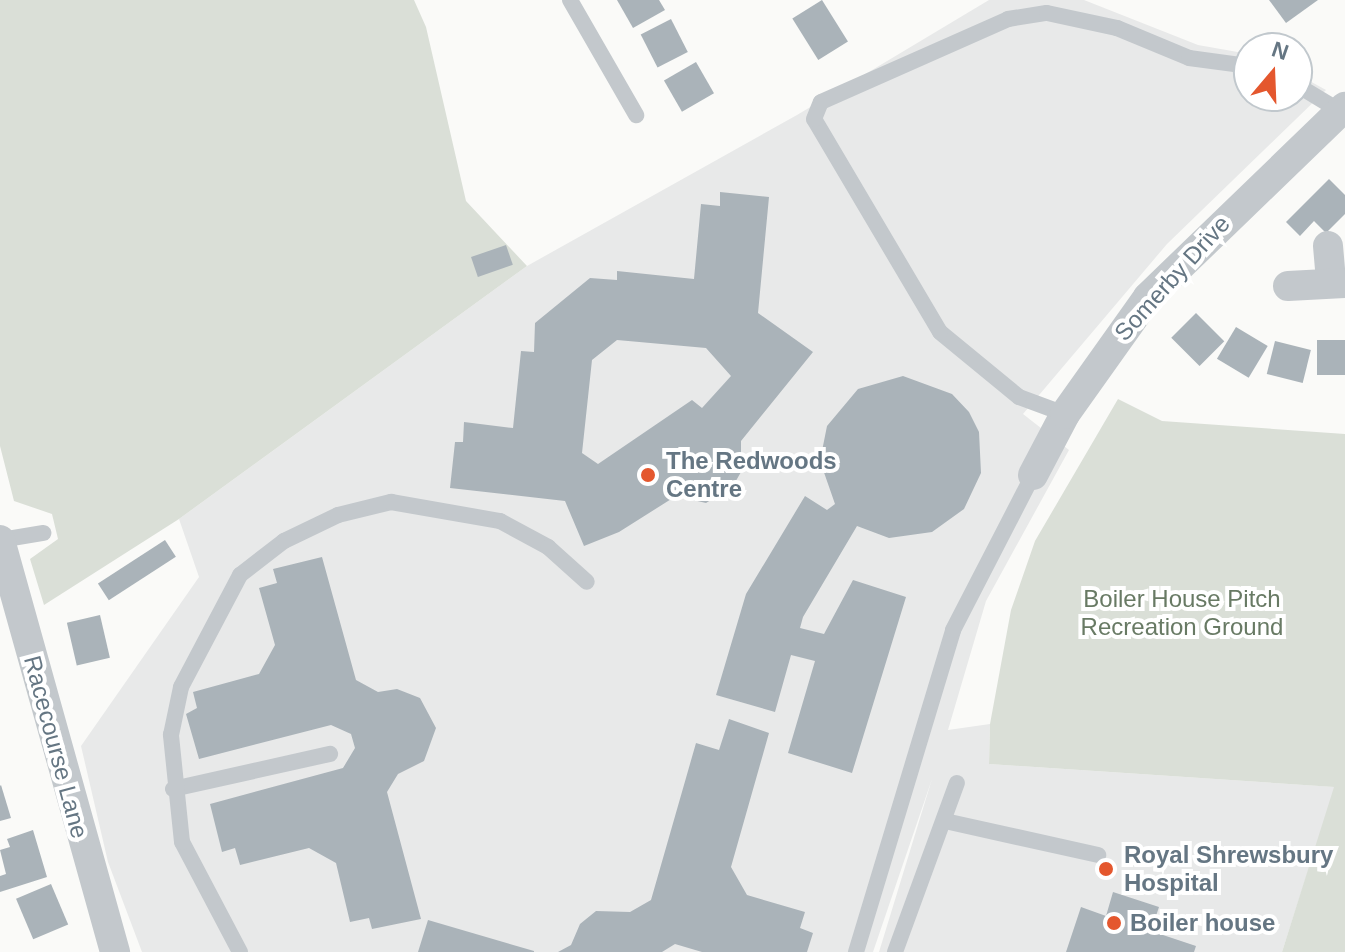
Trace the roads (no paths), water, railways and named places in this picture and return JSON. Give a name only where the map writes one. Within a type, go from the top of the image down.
[{"type":"street","name":"Somerby Drive","points":[[1033,475],[1065,414],[1148,297],[1343,109]]},
{"type":"street","points":[[1288,286],[1338,282],[1328,246]]},
{"type":"street","name":"Racecourse Lane","points":[[0,540],[115,952]]},
{"type":"lane","points":[[570,0],[636,115]]},
{"type":"lane","points":[[1065,414],[1019,397],[940,332],[814,119],[821,102],[1008,19],[1047,13],[1117,28],[1189,58],[1233,64]]},
{"type":"lane","points":[[1313,93],[1343,109]]},
{"type":"lane","points":[[856,952],[953,630],[1033,475]]},
{"type":"lane","points":[[240,952],[182,842],[173,789],[171,735],[179,699],[204,636],[240,575],[284,541],[338,515],[391,502],[500,521],[548,547],[587,582]]},
{"type":"lane","points":[[0,540],[43,533]]},
{"type":"lane","points":[[173,789],[330,754]]},
{"type":"lane","points":[[895,952],[957,783]]},
{"type":"lane","points":[[945,821],[1098,855]]},
{"type":"place","name":"The Redwoods Centre","points":[[648,475]]},
{"type":"place","name":"Royal Shrewsbury Hospital","points":[[1106,869]]},
{"type":"place","name":"Boiler house","points":[[1114,923]]},
{"type":"park label","name":"Boiler House Pitch Recreation Ground","points":[[1182,613]]}]
